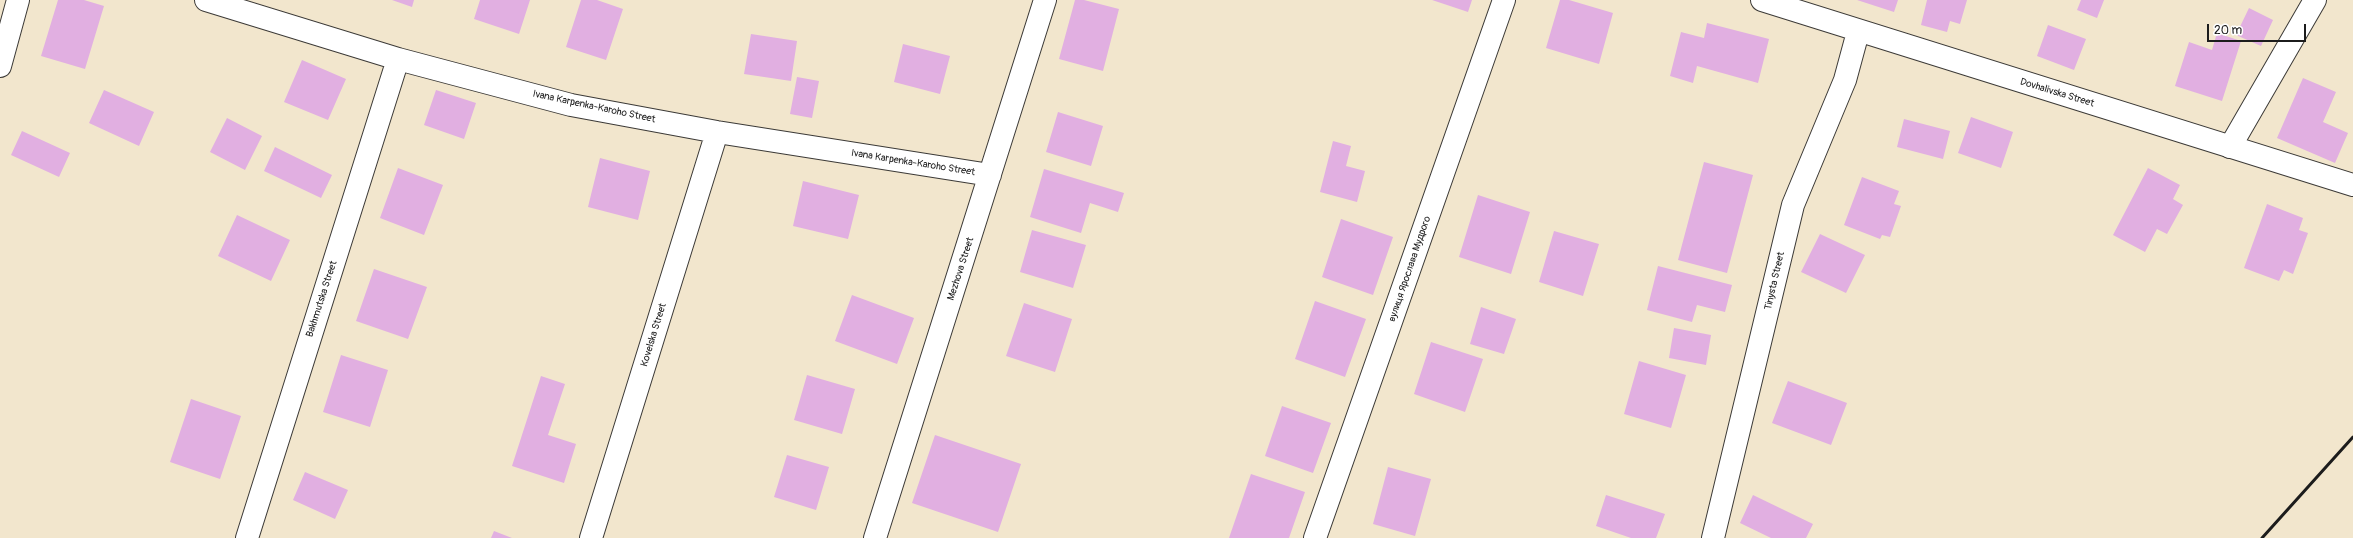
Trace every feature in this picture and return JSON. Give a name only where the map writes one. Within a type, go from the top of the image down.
[{"type":"street","points":[[0,66],[18,0]]},
{"type":"street","name":"Ivana Karpenka-Karoho Street","points":[[206,0],[398,59],[571,105],[717,132],[990,175]]},
{"type":"street","name":"Mezhova Street","points":[[875,538],[1045,0]]},
{"type":"street","name":"вулиця Ярослава Мудрого","points":[[1315,538],[1504,0]]},
{"type":"street","name":"Dovhalivska Street","points":[[1762,0],[1858,32],[2353,185]]},
{"type":"street","points":[[2230,147],[2315,0]]},
{"type":"street","name":"Tinysta Street","points":[[1713,538],[1793,205],[1845,80],[1858,32]]},
{"type":"street","name":"Bakhmutska Street","points":[[247,538],[398,59]]},
{"type":"street","name":"Kovelska Street","points":[[591,538],[717,132]]},
{"type":"building","points":[[58,0],[84,0],[104,6],[85,69],[41,56]]},
{"type":"building","points":[[392,0],[414,0],[412,7]]},
{"type":"building","points":[[480,0],[530,0],[519,34],[474,19]]},
{"type":"building","points":[[581,0],[597,0],[623,9],[606,60],[566,47]]},
{"type":"building","points":[[1075,0],[1084,0],[1119,9],[1103,71],[1059,59]]},
{"type":"building","points":[[1432,0],[1472,0],[1468,12]]},
{"type":"building","points":[[1560,0],[1569,0],[1613,13],[1599,64],[1546,48]]},
{"type":"building","points":[[1857,0],[1898,0],[1894,12]]},
{"type":"building","points":[[1927,0],[1967,0],[1960,24],[1950,21],[1947,32],[1921,25]]},
{"type":"building","points":[[2081,0],[2104,0],[2097,18],[2077,10]]},
{"type":"building","points":[[2249,8],[2273,20],[2261,46],[2236,35]]},
{"type":"building","points":[[1707,23],[1769,39],[1758,83],[1697,66],[1693,83],[1670,76],[1681,32],[1704,38]]},
{"type":"building","points":[[2048,25],[2086,39],[2074,70],[2037,56]]},
{"type":"building","points":[[2217,33],[2241,41],[2222,101],[2175,86],[2189,42],[2212,50]]},
{"type":"building","points":[[751,34],[797,41],[791,81],[744,74]]},
{"type":"building","points":[[903,44],[950,56],[940,94],[894,82]]},
{"type":"building","points":[[302,60],[346,79],[328,120],[284,102]]},
{"type":"building","points":[[797,77],[819,81],[812,118],[790,114]]},
{"type":"building","points":[[2303,78],[2336,92],[2323,122],[2348,133],[2335,163],[2277,138]]},
{"type":"building","points":[[104,90],[154,112],[139,146],[89,123]]},
{"type":"building","points":[[436,90],[476,103],[464,139],[424,125]]},
{"type":"building","points":[[1058,112],[1103,126],[1091,166],[1046,152]]},
{"type":"building","points":[[1971,117],[2013,132],[2001,168],[1958,153]]},
{"type":"building","points":[[227,118],[262,136],[245,170],[210,152]]},
{"type":"building","points":[[1904,119],[1950,131],[1943,159],[1897,147]]},
{"type":"building","points":[[22,131],[70,153],[59,177],[11,155]]},
{"type":"building","points":[[1333,141],[1351,146],[1346,166],[1365,171],[1357,202],[1320,192]]},
{"type":"building","points":[[275,147],[332,175],[321,198],[264,171]]},
{"type":"building","points":[[600,158],[650,171],[638,220],[588,207]]},
{"type":"building","points":[[1704,162],[1753,175],[1727,273],[1678,260]]},
{"type":"building","points":[[398,168],[443,185],[424,235],[380,218]]},
{"type":"building","points":[[2148,168],[2180,185],[2173,199],[2183,205],[2167,234],[2157,229],[2145,252],[2113,235]]},
{"type":"building","points":[[1044,169],[1124,193],[1118,212],[1090,203],[1081,233],[1030,217]]},
{"type":"building","points":[[1862,177],[1899,191],[1894,204],[1901,206],[1890,237],[1882,235],[1880,239],[1844,225]]},
{"type":"building","points":[[803,181],[859,195],[848,239],[793,226]]},
{"type":"building","points":[[1478,195],[1530,212],[1511,274],[1459,257]]},
{"type":"building","points":[[2267,204],[2303,218],[2299,230],[2308,233],[2293,274],[2284,270],[2279,281],[2244,268]]},
{"type":"building","points":[[237,215],[290,240],[271,281],[218,256]]},
{"type":"building","points":[[1341,219],[1393,237],[1373,295],[1322,277]]},
{"type":"building","points":[[1032,230],[1086,245],[1073,288],[1020,272]]},
{"type":"building","points":[[1554,231],[1599,244],[1583,296],[1539,282]]},
{"type":"building","points":[[1820,234],[1865,255],[1846,293],[1801,272]]},
{"type":"building","points":[[1658,266],[1732,285],[1725,312],[1697,305],[1692,322],[1647,310]]},
{"type":"building","points":[[374,269],[427,287],[408,339],[356,321]]},
{"type":"building","points":[[852,295],[914,318],[897,364],[835,341]]},
{"type":"building","points":[[1315,301],[1366,319],[1345,377],[1295,359]]},
{"type":"building","points":[[1024,303],[1072,319],[1055,372],[1006,356]]},
{"type":"building","points":[[1481,307],[1516,319],[1504,354],[1470,344]]},
{"type":"building","points":[[1674,328],[1711,335],[1706,365],[1669,358]]},
{"type":"building","points":[[1431,342],[1483,359],[1465,412],[1414,394]]},
{"type":"building","points":[[341,355],[388,370],[370,427],[323,412]]},
{"type":"building","points":[[1639,361],[1686,375],[1671,428],[1624,414]]},
{"type":"building","points":[[807,375],[855,389],[842,434],[794,420]]},
{"type":"building","points":[[541,376],[565,384],[548,435],[576,444],[564,483],[512,466]]},
{"type":"building","points":[[1788,381],[1847,403],[1831,445],[1772,423]]},
{"type":"building","points":[[191,399],[241,416],[220,479],[170,462]]},
{"type":"building","points":[[1282,406],[1331,423],[1313,473],[1265,456]]},
{"type":"building","points":[[935,435],[1021,464],[998,532],[912,503]]},
{"type":"building","points":[[787,455],[829,467],[816,510],[774,497]]},
{"type":"building","points":[[1388,467],[1431,479],[1415,536],[1373,524]]},
{"type":"building","points":[[305,472],[348,490],[335,519],[293,500]]},
{"type":"building","points":[[1251,474],[1305,492],[1289,538],[1229,538]]},
{"type":"building","points":[[1606,495],[1665,514],[1656,538],[1631,538],[1596,526]]},
{"type":"building","points":[[1753,495],[1813,524],[1806,538],[1771,538],[1740,523]]},
{"type":"building","points":[[494,531],[512,538],[491,538]]},
{"type":"railway","points":[[2262,538],[2353,437]]}]
